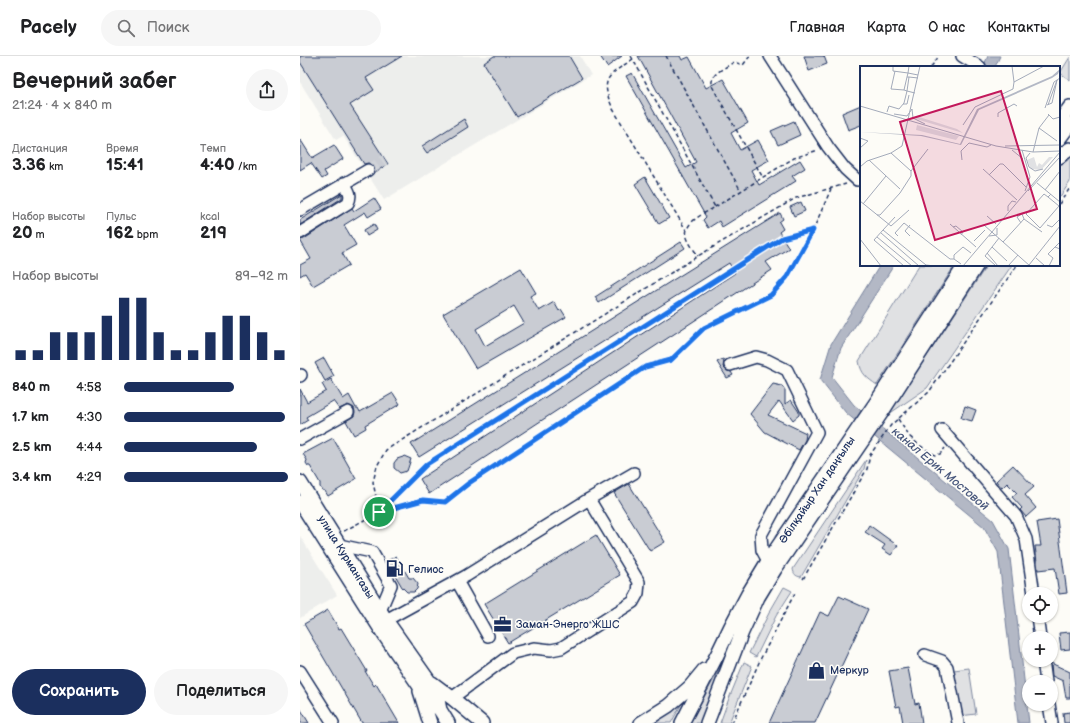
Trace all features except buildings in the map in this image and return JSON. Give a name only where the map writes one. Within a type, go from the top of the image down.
[{"type":"main road","points":[[1060,135],[1065,117]]},
{"type":"main road","points":[[1060,156],[1070,150]]},
{"type":"main road","name":"Әбілқайыр Хан даңғылы","points":[[707,723],[742,632],[758,598],[879,406],[964,266]]},
{"type":"main road","name":"Әбілқайыр Хан даңғылы","points":[[879,406],[977,266]]},
{"type":"main road","name":"Әбілқайыр Хан даңғылы","points":[[682,723],[718,655],[741,607],[768,561],[853,446]]},
{"type":"main road","name":"улица Курмангазы","points":[[300,483],[379,618],[424,683],[437,696],[440,710],[448,723]]},
{"type":"main road","name":"улица Курмангазы","points":[[300,502],[337,546]]},
{"type":"main road","points":[[641,723],[668,706],[690,687],[718,655]]},
{"type":"main road","points":[[424,683],[452,698],[482,723]]},
{"type":"main road","points":[[424,683],[430,723]]},
{"type":"street","points":[[770,56],[828,147],[845,169],[857,180]]},
{"type":"street","points":[[962,56],[978,66]]},
{"type":"street","points":[[300,210],[368,170]]},
{"type":"street","points":[[300,233],[348,203],[350,194],[344,183]]},
{"type":"street","points":[[730,365],[756,357],[767,360],[787,370],[817,432],[761,535],[762,550],[768,561]]},
{"type":"street","points":[[300,439],[348,412]]},
{"type":"street","points":[[942,430],[1016,516],[1026,539],[1033,587]]},
{"type":"street","points":[[379,618],[457,581],[589,499],[634,473]]},
{"type":"street","points":[[452,698],[513,653],[534,648],[552,650],[561,648],[633,602],[638,593],[639,582],[589,499]]},
{"type":"street","points":[[337,546],[372,552],[391,585],[379,618]]},
{"type":"street","points":[[457,581],[488,636]]},
{"type":"street","points":[[925,655],[942,661],[947,667],[958,723]]},
{"type":"street","points":[[300,671],[333,723]]},
{"type":"street","points":[[1050,711],[1052,723]]},
{"type":"path","points":[[631,56],[715,207]]},
{"type":"path","points":[[666,56],[741,191]]},
{"type":"path","points":[[750,56],[743,64],[734,62],[715,75],[711,80],[712,86],[763,178]]},
{"type":"path","points":[[931,66],[939,56]]},
{"type":"path","points":[[633,59],[610,75],[606,82],[607,96],[613,110],[686,230],[687,239],[698,256]]},
{"type":"path","points":[[686,230],[691,222],[794,158],[828,147]]},
{"type":"path","points":[[379,512],[374,482],[377,466],[386,450],[698,256],[796,198],[831,189],[857,180]]},
{"type":"path","points":[[1060,203],[1070,188]]},
{"type":"path","points":[[379,512],[423,500],[445,502],[469,483],[645,367],[671,360],[704,328],[771,295],[787,277],[813,230],[831,189]]},
{"type":"path","points":[[337,546],[379,512],[427,464],[782,238],[813,230]]},
{"type":"path","points":[[803,579],[867,469],[870,455],[891,425],[929,392],[1016,266]]},
{"type":"path","points":[[898,419],[909,436],[919,445],[935,455],[942,452],[950,440]]},
{"type":"path","points":[[732,723],[761,658],[796,591]]},
{"type":"shaded area","points":[[300,56],[580,56],[591,75],[384,200],[343,136],[336,140],[300,82]]},
{"type":"shaded area","points":[[988,56],[1000,56],[995,66],[983,66]]},
{"type":"shaded area","points":[[1070,57],[1070,80],[1060,73]]},
{"type":"shaded area","points":[[1070,154],[1070,182],[1060,197],[1060,163],[1062,159]]},
{"type":"shaded area","name":"канал Ерик Мостовой","points":[[879,266],[893,266],[841,348],[832,377],[854,405],[993,520],[1009,549],[1023,675],[1022,675],[1022,711],[1028,711],[1029,723],[1018,723],[998,552],[984,527],[846,413],[820,380],[831,344]]},
{"type":"shaded area","points":[[918,266],[954,266],[877,385],[865,375],[861,369],[859,361]]},
{"type":"shaded area","points":[[986,266],[1011,266],[927,388],[889,414]]},
{"type":"shaded area","points":[[866,460],[864,469],[801,577],[796,575],[793,569]]},
{"type":"shaded area","points":[[300,536],[337,595],[300,618]]},
{"type":"shaded area","points":[[784,587],[792,591],[776,616],[756,657],[749,653]]},
{"type":"shaded area","points":[[738,635],[702,723],[690,723]]},
{"type":"shaded area","points":[[744,662],[752,666],[729,723],[720,723],[728,701]]},
{"type":"shaded area","points":[[969,668],[976,714],[960,716],[954,670]]},
{"type":"shaded area","points":[[686,696],[671,723],[650,723]]},
{"type":"tunnel","points":[[368,170],[385,160]]},
{"type":"place","name":"Гелиос","points":[[395,569]]},
{"type":"place","name":"Заман-Энерго ЖШС","points":[[503,624]]},
{"type":"place","name":"Меркур","points":[[817,670]]},
{"type":"route","points":[[813,230],[787,277],[771,295],[704,328],[671,360],[645,367],[469,483],[445,502],[423,500],[379,512],[427,464],[782,238],[813,230]]}]
